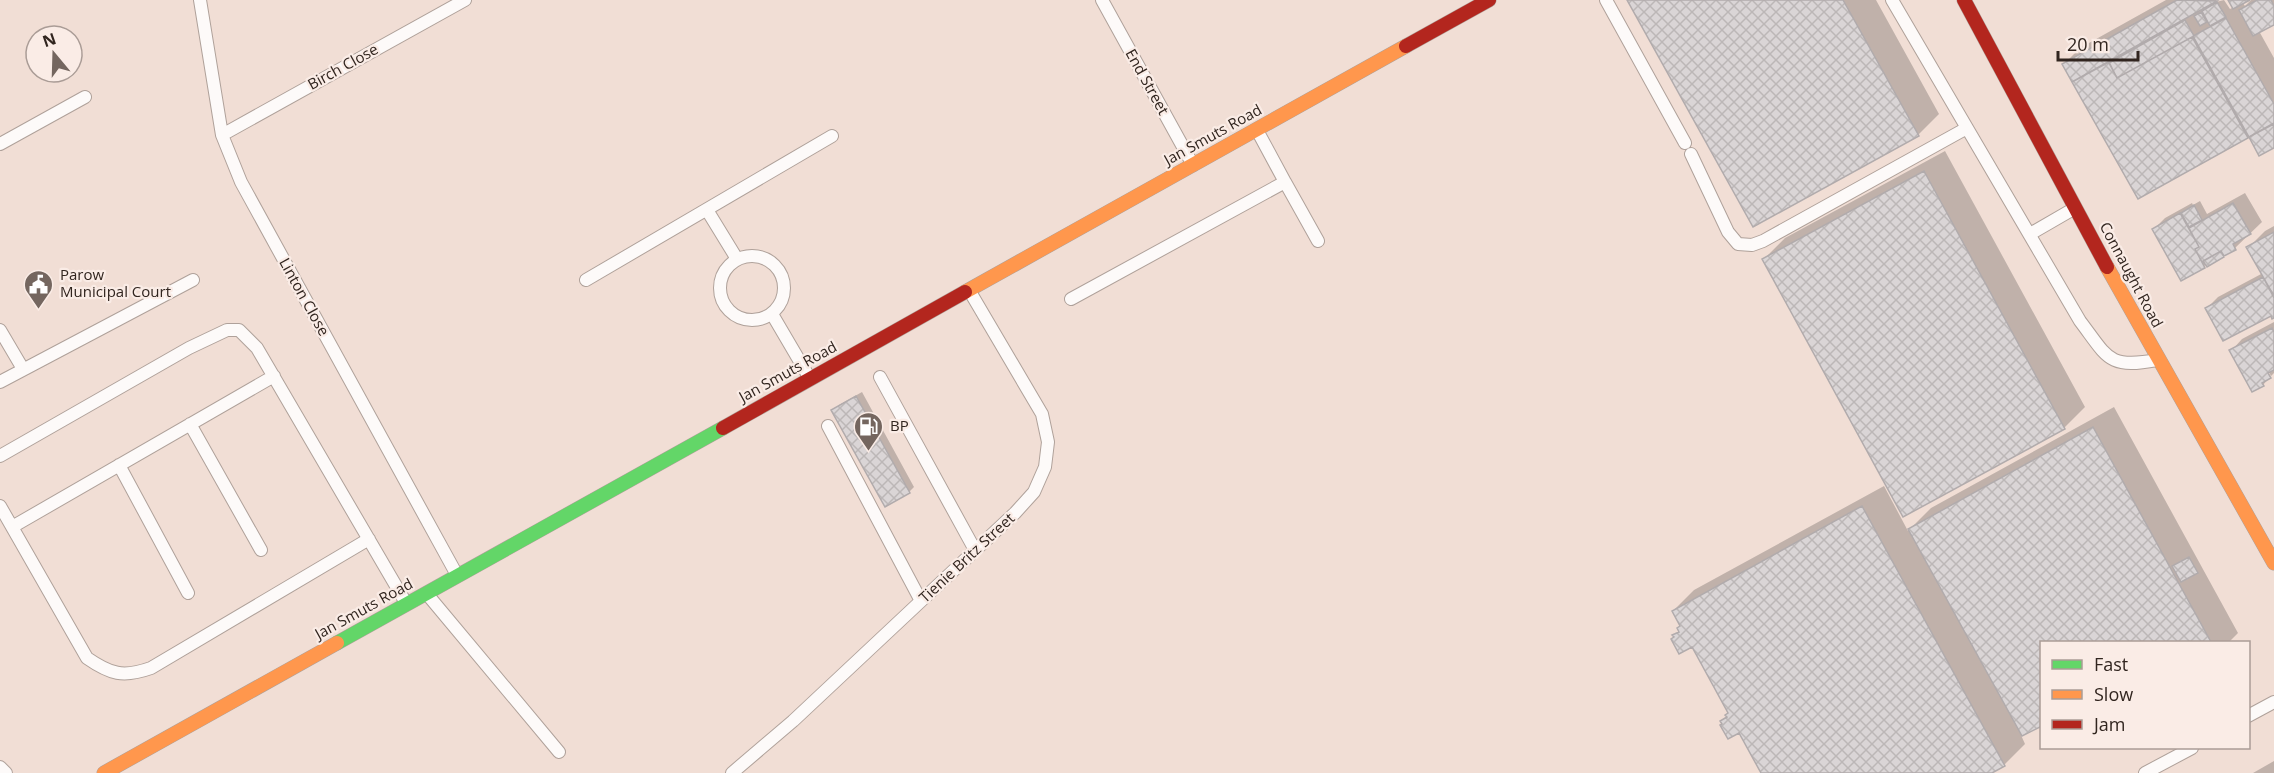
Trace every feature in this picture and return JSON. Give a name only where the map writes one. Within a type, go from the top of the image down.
[{"type":"street","name":"Jan Smuts Road","points":[[104,773],[1489,0]]},
{"type":"street","name":"Connaught Road","points":[[1964,0],[2158,360],[2274,563]]},
{"type":"lane","name":"Linton Close","points":[[200,0],[222,135],[241,182],[458,576]]},
{"type":"lane","name":"Birch Close","points":[[222,135],[465,0]]},
{"type":"lane","name":"End Street","points":[[1102,0],[1193,165]]},
{"type":"lane","points":[[1606,0],[1688,149],[1728,232],[1738,244],[1752,245],[1763,241],[1967,128]]},
{"type":"lane","points":[[1892,0],[2080,321],[2103,352],[2115,362],[2131,365],[2158,360]]},
{"type":"lane","points":[[0,144],[85,97]]},
{"type":"lane","points":[[1256,129],[1318,241]]},
{"type":"lane","points":[[586,280],[832,136]]},
{"type":"lane","points":[[1071,299],[1285,182]]},
{"type":"lane","points":[[2030,234],[2075,208]]},
{"type":"lane","points":[[707,210],[737,259]]},
{"type":"lane","points":[[750,255],[764,257],[775,265],[783,277],[784,290],[781,303],[772,314],[758,320],[742,319],[729,311],[721,298],[719,284],[725,269],[737,259],[750,255]]},
{"type":"lane","points":[[0,382],[194,280]]},
{"type":"lane","name":"Tienie Britz Street","points":[[732,773],[793,721],[1015,513],[1034,492],[1045,467],[1047,442],[1042,414],[969,290]]},
{"type":"lane","points":[[772,314],[810,378]]},
{"type":"lane","points":[[0,330],[23,369]]},
{"type":"lane","points":[[0,456],[189,348],[227,330],[239,330],[250,338],[274,376],[406,604]]},
{"type":"lane","points":[[12,527],[274,376]]},
{"type":"lane","points":[[880,377],[975,550]]},
{"type":"lane","points":[[190,424],[261,550]]},
{"type":"lane","points":[[828,426],[921,601]]},
{"type":"lane","points":[[119,465],[188,593]]},
{"type":"lane","points":[[0,506],[87,658],[106,671],[124,674],[135,674],[151,668],[369,539]]},
{"type":"lane","points":[[426,593],[559,752]]},
{"type":"lane","points":[[2250,715],[2274,702]]},
{"type":"lane","points":[[2145,773],[2188,749]]},
{"type":"lane","points":[[0,767],[6,773]]},
{"type":"building","points":[[1627,0],[1843,0],[1919,136],[1753,227]]},
{"type":"building","points":[[2177,0],[2217,1],[2072,82],[2062,64]]},
{"type":"building","points":[[2228,0],[2250,0],[2233,9]]},
{"type":"building","points":[[2257,0],[2271,0],[2274,6],[2274,25],[2253,36],[2239,10]]},
{"type":"building","points":[[2217,2],[2226,17],[2210,26],[2202,11]]},
{"type":"building","points":[[2201,12],[2207,22],[2200,26],[2194,16]]},
{"type":"building","points":[[2226,18],[2274,104],[2274,123],[2249,137],[2193,36]]},
{"type":"building","points":[[2185,20],[2194,36],[2117,78],[2109,63]]},
{"type":"building","points":[[2192,37],[2248,138],[2138,199],[2072,82],[2109,62],[2117,78]]},
{"type":"building","points":[[2274,124],[2274,148],[2259,156],[2249,137]]},
{"type":"building","points":[[1924,171],[2065,429],[1903,517],[1762,259]]},
{"type":"building","points":[[2233,203],[2251,234],[2233,244],[2236,250],[2224,256],[2221,251],[2202,262],[2195,249],[2199,247],[2189,228]]},
{"type":"building","points":[[2194,205],[2202,220],[2189,227],[2181,213]]},
{"type":"building","points":[[2180,213],[2199,247],[2195,249],[2205,268],[2181,281],[2152,229]]},
{"type":"building","points":[[2274,232],[2274,296],[2246,247]]},
{"type":"building","points":[[2221,251],[2224,257],[2207,267],[2203,261]]},
{"type":"building","points":[[2263,277],[2274,298],[2274,318],[2272,319],[2271,316],[2223,341],[2205,308]]},
{"type":"building","points":[[2272,328],[2274,332],[2274,370],[2268,373],[2271,378],[2262,383],[2264,386],[2252,392],[2229,350]]},
{"type":"building","points":[[856,396],[910,493],[885,507],[831,410]]},
{"type":"building","points":[[2093,427],[2210,641],[2040,641],[2040,727],[2022,736],[1908,529]]},
{"type":"building","points":[[1862,506],[2005,766],[1992,773],[1761,773],[1739,733],[1728,739],[1720,725],[1722,724],[1720,721],[1727,717],[1725,715],[1728,713],[1692,647],[1679,654],[1671,639],[1674,637],[1672,635],[1679,632],[1677,628],[1680,626],[1672,611]]},
{"type":"building","points":[[2189,557],[2198,573],[2181,582],[2172,566]]},
{"type":"traffic: fast","points":[[337,643],[723,428]]},
{"type":"traffic: slow","points":[[965,292],[1406,46]]},
{"type":"traffic: slow","points":[[2107,267],[2274,563]]},
{"type":"traffic: slow","points":[[104,773],[337,643]]},
{"type":"traffic: jam","points":[[1406,46],[1489,0]]},
{"type":"traffic: jam","points":[[1964,0],[2107,267]]},
{"type":"traffic: jam","points":[[723,428],[965,292]]},
{"type":"place","name":"Parow Municipal Court","points":[[39,310]]},
{"type":"place","name":"BP","points":[[869,452]]}]
